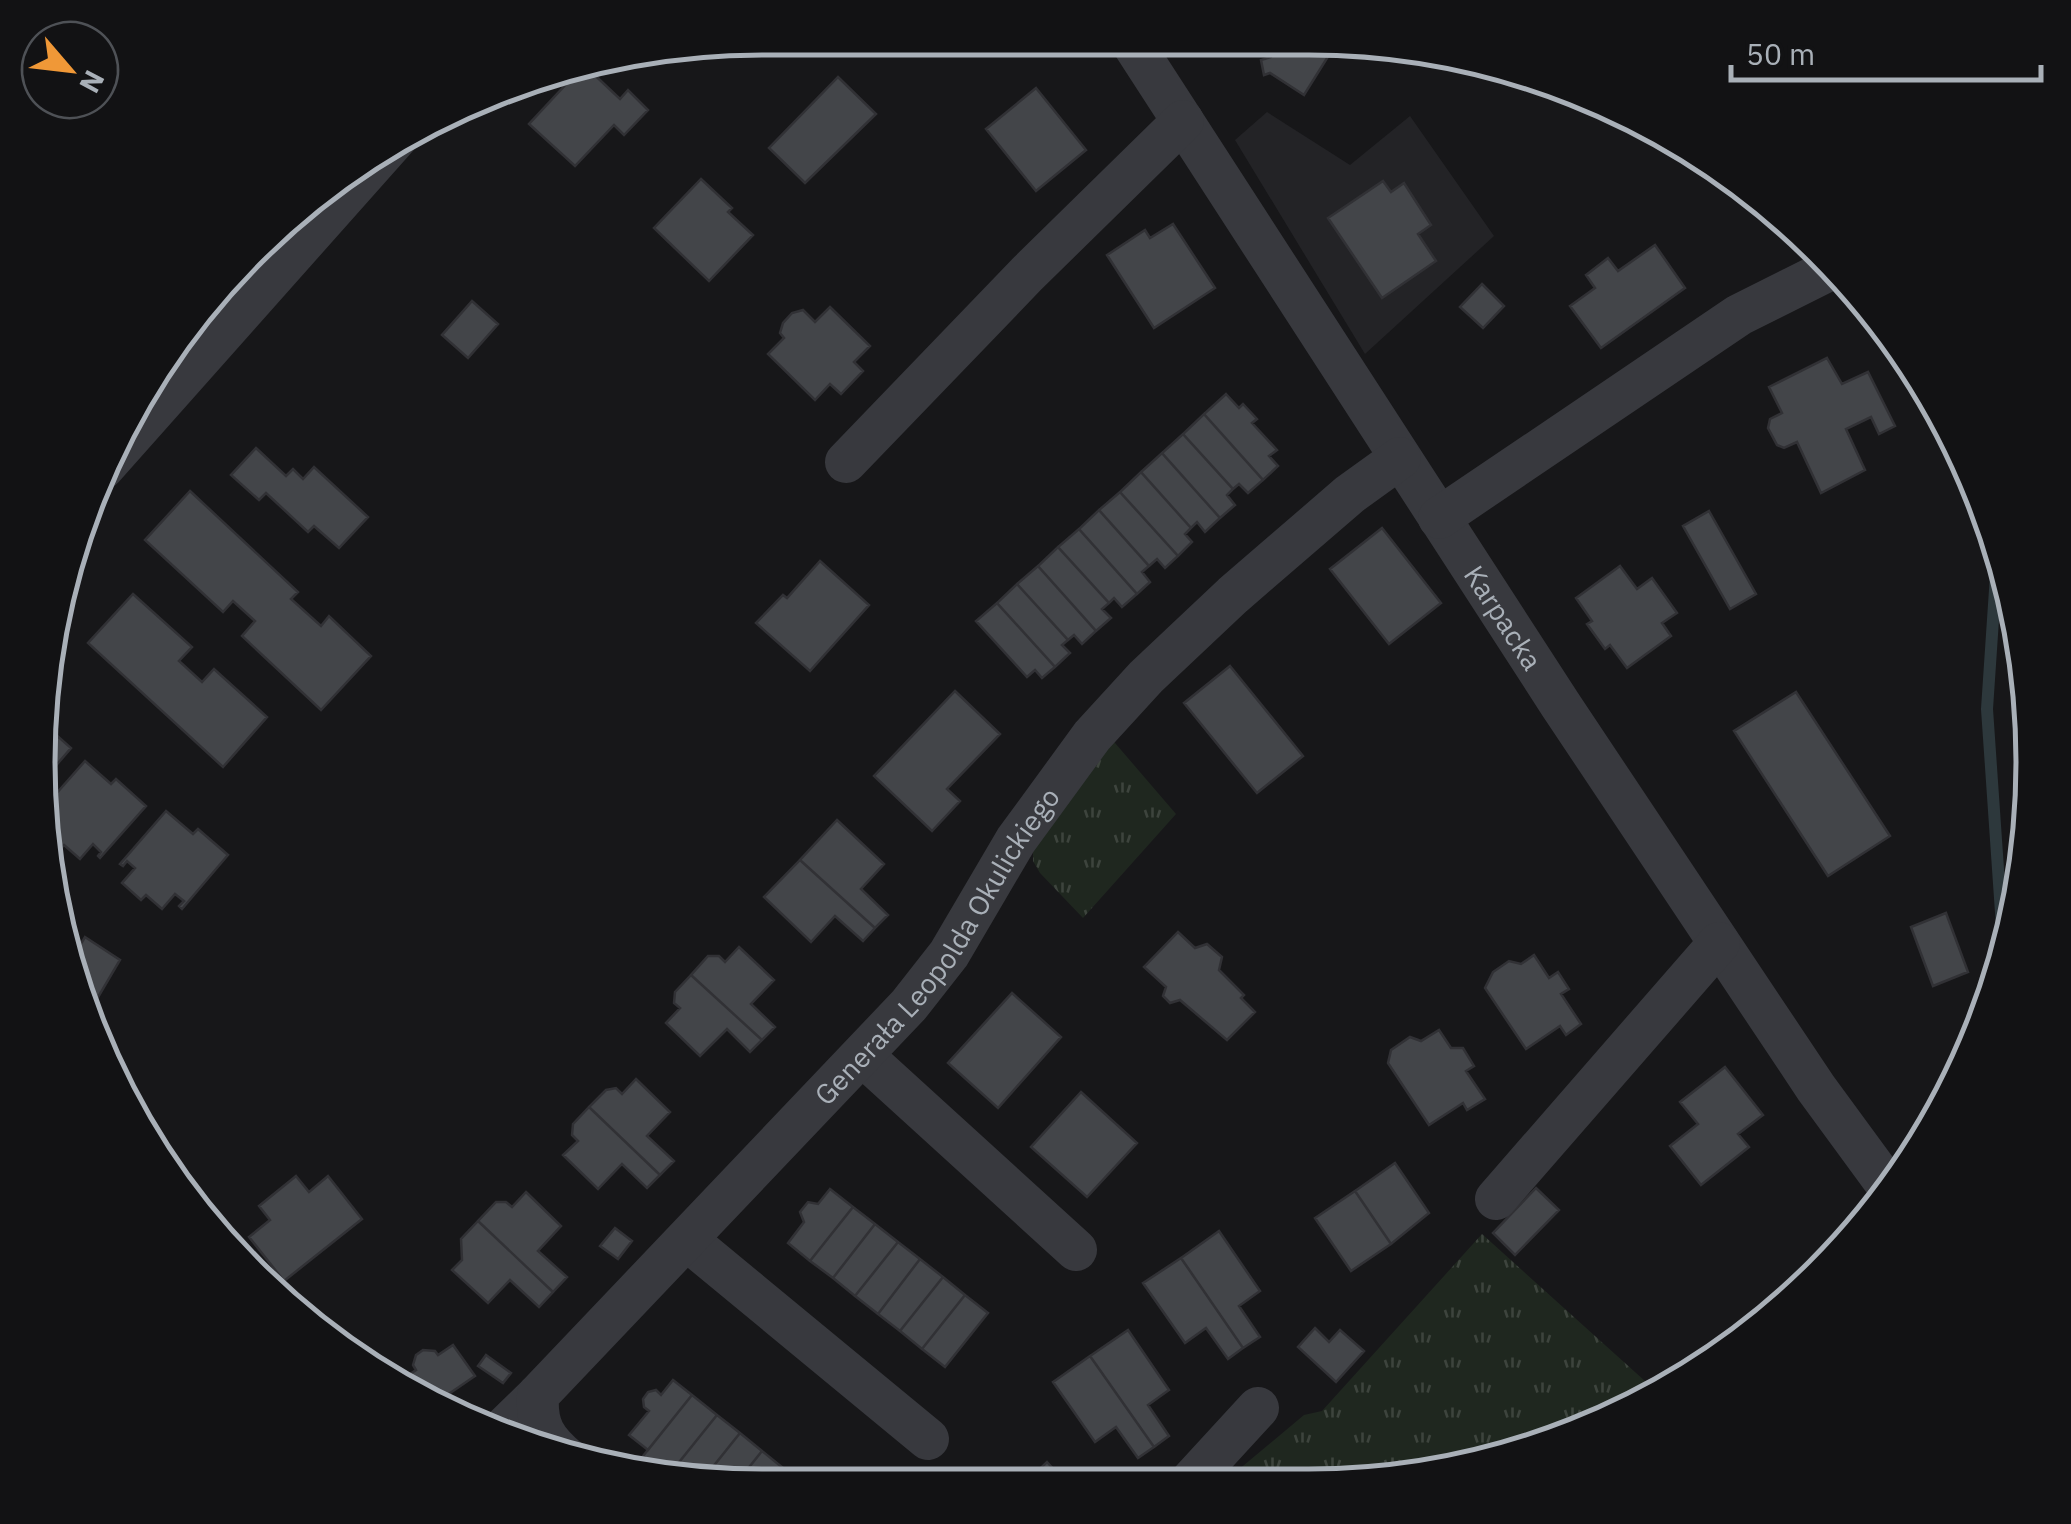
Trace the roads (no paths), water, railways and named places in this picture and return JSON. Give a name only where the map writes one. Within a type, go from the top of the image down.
[{"type":"street","name":"Karpacka","points":[[1140,55],[1718,943],[1881,1177]]},
{"type":"street","points":[[846,462],[1027,274],[1183,121]]},
{"type":"street","points":[[163,387],[348,189]]},
{"type":"street","points":[[1438,518],[1738,315],[1820,274]]},
{"type":"street","name":"Generała Leopolda Okulickiego","points":[[510,1422],[863,1056],[950,954],[1016,840],[1092,736],[1146,677],[1350,494],[1400,458]]},
{"type":"street","points":[[1496,1199],[1718,943]]},
{"type":"street","points":[[863,1056],[1076,1250]]},
{"type":"street","points":[[688,1240],[928,1439]]},
{"type":"street","points":[[538,1395],[536,1416],[542,1433]]},
{"type":"street","points":[[1202,1469],[1258,1408]]},
{"type":"waterway","points":[[1995,592],[1987,709],[2001,906]]}]
